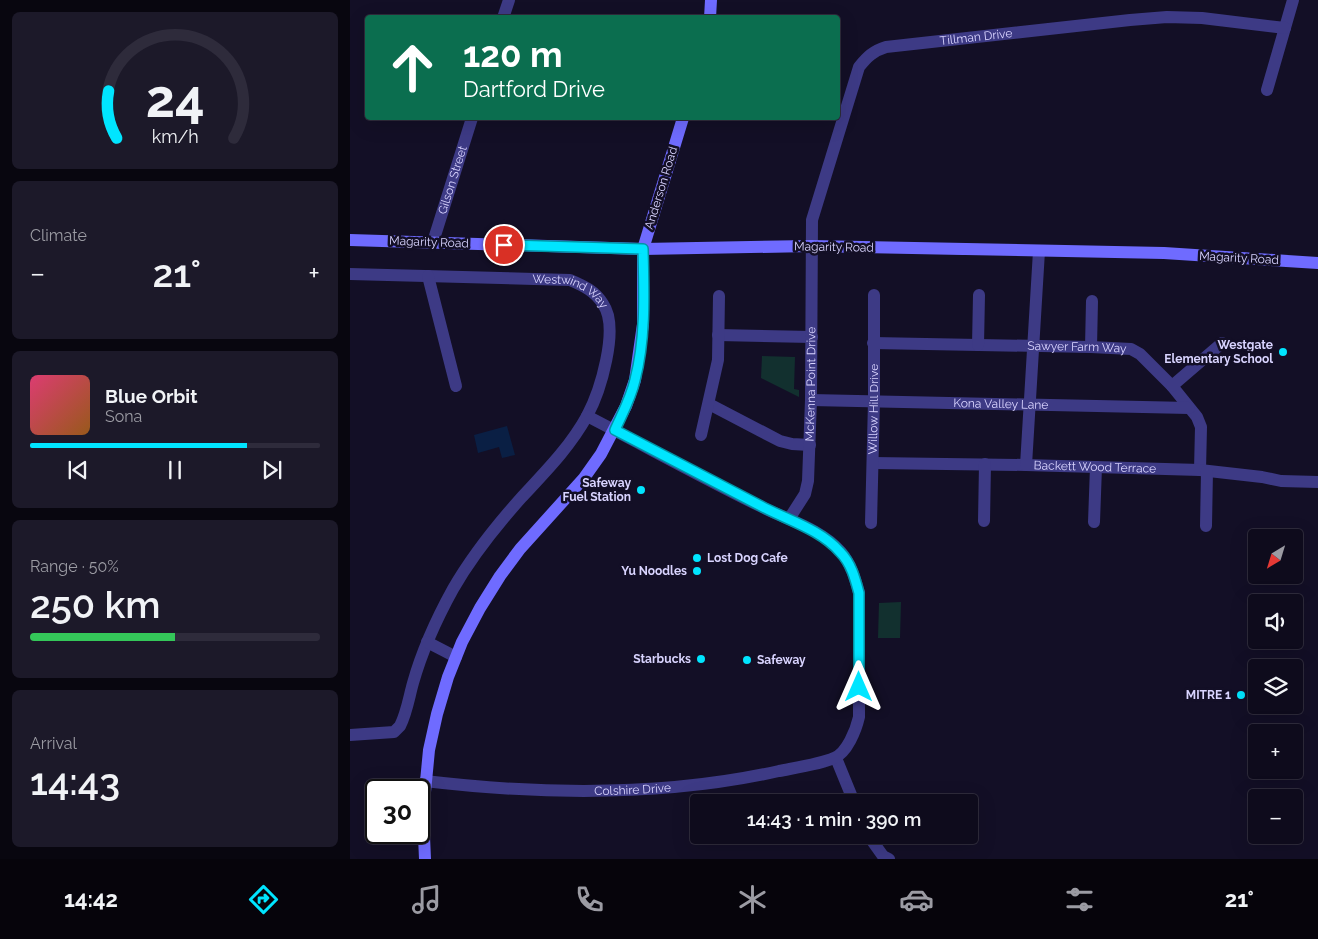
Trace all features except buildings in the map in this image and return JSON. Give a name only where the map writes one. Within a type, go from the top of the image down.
[{"type":"main road","points":[[710,15],[711,0]]},
{"type":"main road","name":"Anderson Road","points":[[425,779],[437,714],[448,677],[480,608],[520,549],[584,478],[615,430],[626,406],[635,380],[640,352],[643,316],[643,249],[681,120]]},
{"type":"main road","name":"Magarity Road","points":[[350,240],[643,249],[811,246],[1039,250],[1164,253],[1318,263]]},
{"type":"main road","name":"Anderson Road","points":[[424,844],[425,859]]},
{"type":"street","points":[[504,15],[509,0]]},
{"type":"street","points":[[1267,90],[1293,0]]},
{"type":"street","name":"Tillman Drive","points":[[811,246],[812,220],[860,67],[875,50],[886,47],[1167,17],[1216,19],[1285,28]]},
{"type":"street","name":"Gilson Street","points":[[433,242],[471,120]]},
{"type":"street","name":"McKenna Point Drive","points":[[789,519],[804,494],[806,487],[810,445],[811,246]]},
{"type":"street","points":[[1026,465],[1039,250]]},
{"type":"street","name":"Westwind Way","points":[[350,274],[570,280],[590,288],[604,305],[611,325],[601,382],[587,416],[560,457],[520,500],[480,548],[453,589],[427,642],[400,726],[394,732],[389,733],[350,735]]},
{"type":"street","points":[[428,276],[456,386]]},
{"type":"street","name":"Willow Hill Drive","points":[[871,523],[874,295]]},
{"type":"street","points":[[701,435],[718,360],[719,296]]},
{"type":"street","points":[[978,346],[979,296]]},
{"type":"street","points":[[1091,347],[1092,301]]},
{"type":"street","points":[[718,335],[812,337]]},
{"type":"street","name":"Sawyer Farm Way","points":[[873,343],[1131,349],[1140,354],[1172,386],[1197,417],[1201,427],[1206,526]]},
{"type":"street","points":[[1172,386],[1222,343]]},
{"type":"street","name":"Kona Valley Lane","points":[[811,400],[1189,408]]},
{"type":"street","points":[[709,404],[780,441],[810,445]]},
{"type":"street","points":[[587,416],[763,508],[789,519],[829,541],[840,552],[852,571],[859,593],[859,717],[856,730],[849,743],[836,758],[851,794]]},
{"type":"street","name":"Backett Wood Terrace","points":[[873,463],[985,464],[1204,471],[1262,477],[1281,481],[1318,482]]},
{"type":"street","points":[[984,521],[985,464]]},
{"type":"street","points":[[1094,522],[1096,468]]},
{"type":"street","points":[[427,642],[456,657]]},
{"type":"street","name":"Colshire Drive","points":[[430,782],[474,787],[528,790],[581,792],[638,790],[750,778],[836,758]]},
{"type":"street","points":[[874,844],[883,856],[889,859]]},
{"type":"green space","points":[[762,356],[795,357],[794,389],[799,390],[799,397],[761,378]]},
{"type":"green space","points":[[901,602],[900,638],[878,638],[879,603]]},
{"type":"water","points":[[507,426],[515,455],[502,458],[499,447],[478,453],[474,435]]},
{"type":"place","name":"Westgate Elementary School","points":[[1283,352]]},
{"type":"place","name":"Safeway Fuel Station","points":[[641,490]]},
{"type":"place","name":"Lost Dog Cafe","points":[[697,558]]},
{"type":"place","name":"Yu Noodles","points":[[697,571]]},
{"type":"place","name":"Starbucks","points":[[701,659]]},
{"type":"place","name":"Safeway","points":[[747,660]]},
{"type":"place","name":"MITRE 1","points":[[1241,695]]},
{"type":"route","points":[[504,245],[643,249],[640,352],[635,380],[615,430],[763,508],[816,533],[829,541],[840,552],[849,564],[859,593],[859,687]]}]
